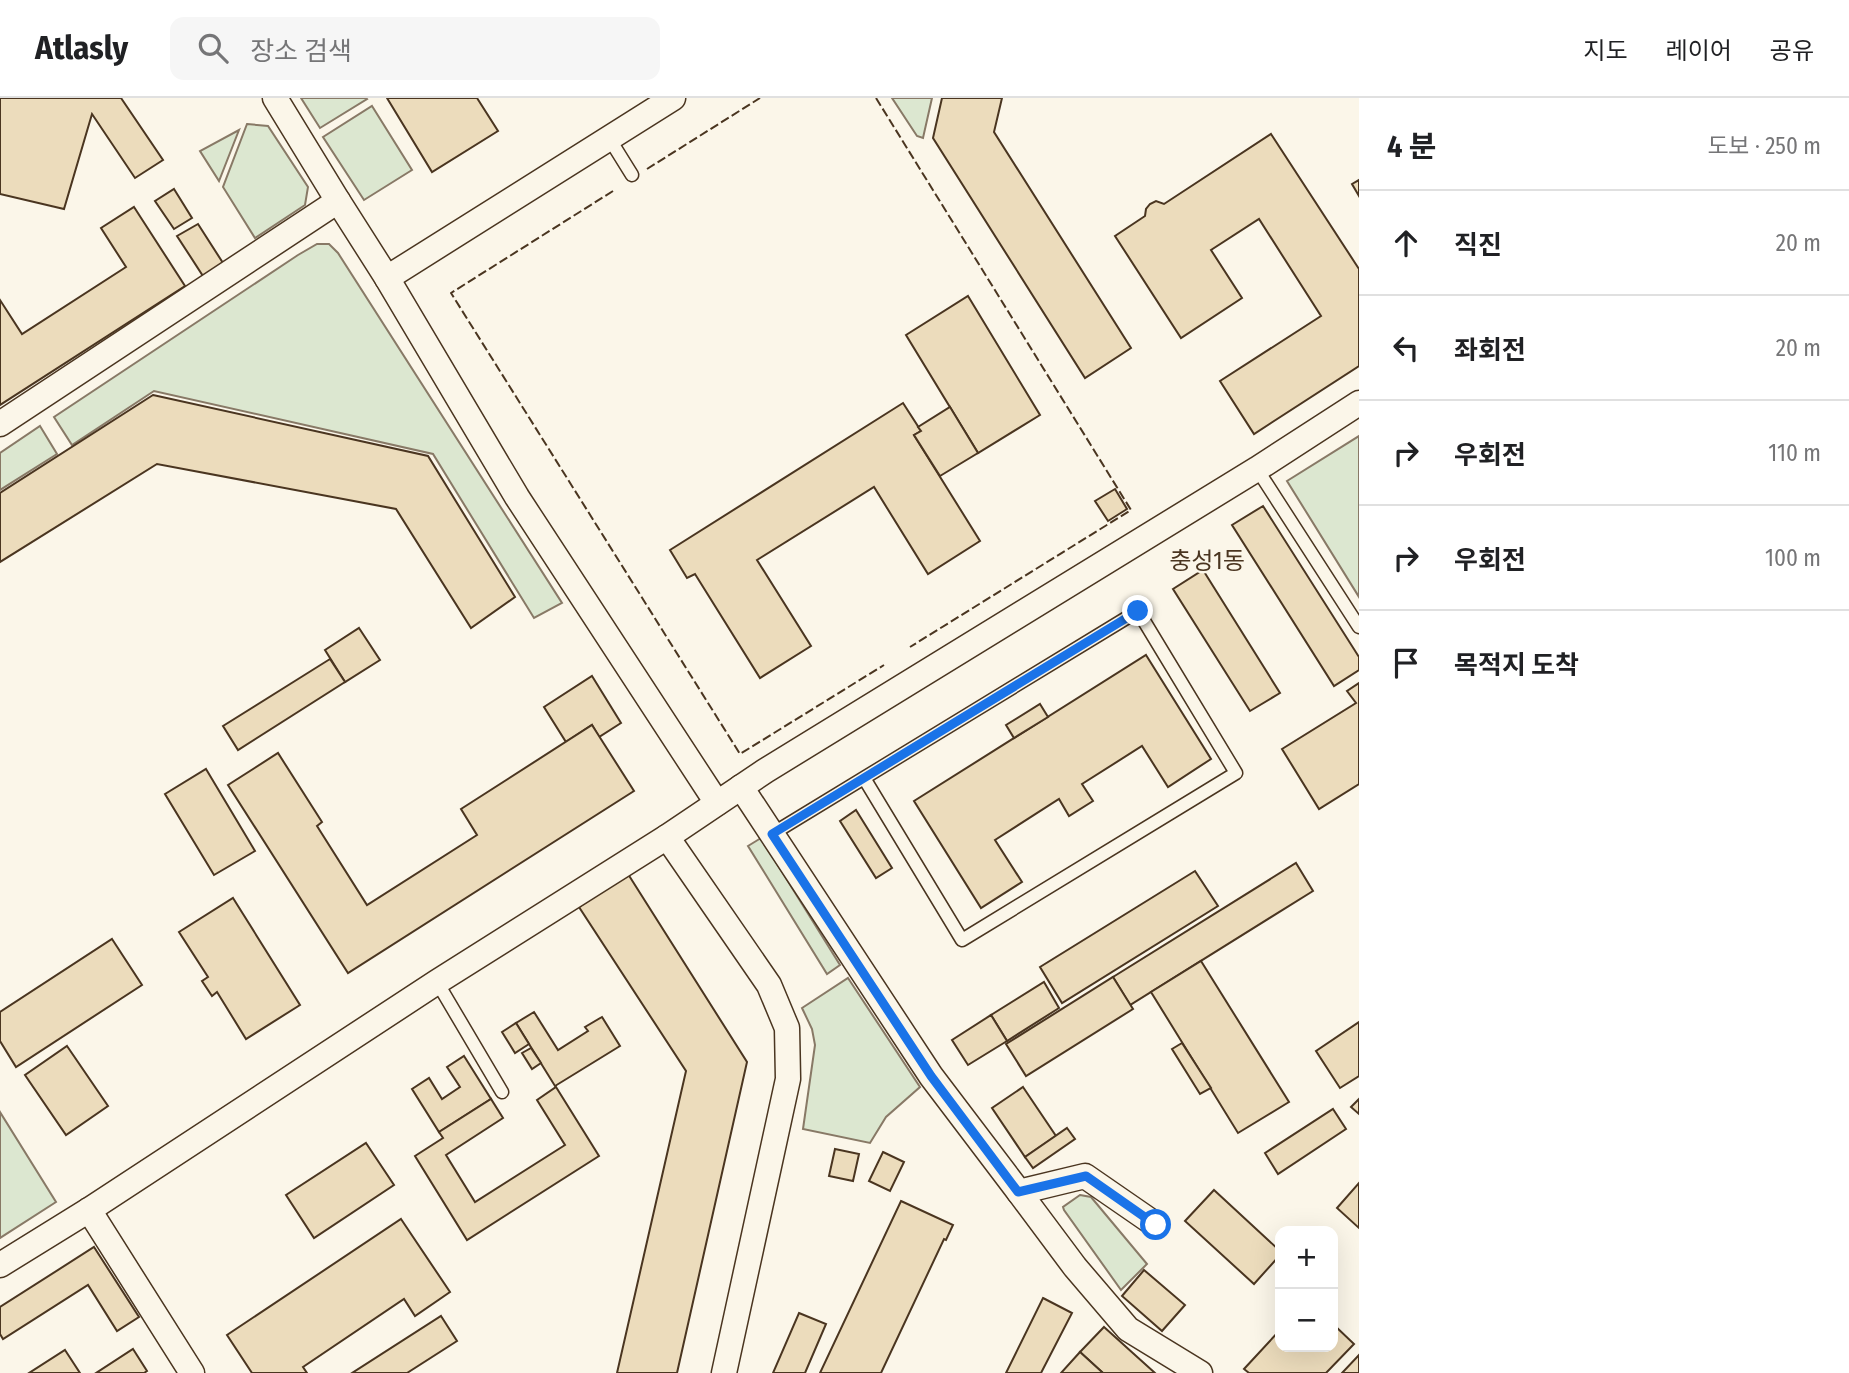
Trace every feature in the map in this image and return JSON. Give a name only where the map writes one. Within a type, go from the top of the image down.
[{"type":"street","points":[[275,98],[387,278],[517,497],[717,803]]},
{"type":"street","points":[[387,278],[673,98]]},
{"type":"street","points":[[0,424],[338,201]]},
{"type":"street","points":[[0,1265],[741,787],[1257,469],[1359,403]]},
{"type":"street","points":[[741,787],[931,1076],[1075,1267],[1128,1329],[1200,1373]]},
{"type":"street","points":[[667,837],[769,985],[787,1028],[788,1079],[723,1373]]},
{"type":"street","points":[[1018,1192],[1086,1176],[1156,1225]]},
{"type":"street","points":[[89,1210],[192,1373]]},
{"type":"lane","points":[[609,138],[632,175]]},
{"type":"lane","points":[[1257,469],[1359,627]]},
{"type":"lane","points":[[772,834],[863,778],[1138,611],[1236,773],[962,940],[863,778]]},
{"type":"lane","points":[[438,982],[502,1093]]},
{"type":"green space","points":[[301,98],[366,98],[367,99],[320,128]]},
{"type":"green space","points":[[892,98],[932,98],[923,138],[917,136]]},
{"type":"green space","points":[[372,106],[412,170],[364,200],[323,137]]},
{"type":"green space","points":[[247,124],[268,126],[308,187],[305,205],[255,238],[223,187]]},
{"type":"green space","points":[[239,130],[219,181],[200,151]]},
{"type":"green space","points":[[317,244],[329,244],[338,253],[562,603],[534,618],[433,454],[154,391],[72,445],[54,417]]},
{"type":"green space","points":[[40,426],[57,454],[0,490],[0,453]]},
{"type":"green space","points":[[1359,436],[1359,597],[1287,481]]},
{"type":"green space","points":[[761,838],[840,965],[827,974],[748,846]]},
{"type":"green space","points":[[848,978],[920,1087],[886,1117],[870,1143],[803,1129],[815,1045],[812,1029],[802,1008]]},
{"type":"green space","points":[[0,1112],[56,1202],[0,1238]]},
{"type":"green space","points":[[1080,1195],[1091,1197],[1147,1264],[1121,1290],[1064,1210],[1063,1207]]},
{"type":"building","points":[[0,98],[121,98],[163,160],[135,178],[92,114],[64,209],[0,194]]},
{"type":"building","points":[[387,98],[477,98],[498,131],[432,172]]},
{"type":"building","points":[[942,98],[1002,98],[994,132],[1131,348],[1085,378],[933,138]]},
{"type":"building","points":[[1271,134],[1359,269],[1359,366],[1254,434],[1220,381],[1321,316],[1259,219],[1211,250],[1242,298],[1181,338],[1115,236],[1145,216],[1150,204],[1156,201],[1164,204]]},
{"type":"building","points":[[1359,180],[1359,196],[1352,184]]},
{"type":"building","points":[[174,189],[192,218],[174,229],[155,201]]},
{"type":"building","points":[[134,207],[185,286],[0,405],[0,300],[22,334],[126,267],[101,228]]},
{"type":"building","points":[[198,224],[223,263],[203,276],[177,236]]},
{"type":"building","points":[[968,296],[1040,415],[978,453],[906,335]]},
{"type":"building","points":[[153,395],[428,456],[515,597],[471,628],[396,509],[157,464],[0,562],[0,493]]},
{"type":"building","points":[[903,403],[921,431],[914,435],[980,541],[928,574],[874,487],[757,560],[811,646],[760,678],[695,574],[687,578],[670,550]]},
{"type":"building","points":[[950,407],[978,453],[940,476],[914,435],[921,431],[918,427]]},
{"type":"building","points":[[1115,489],[1127,509],[1108,521],[1095,501]]},
{"type":"building","points":[[1263,506],[1359,657],[1359,670],[1334,686],[1232,525]]},
{"type":"building","points":[[1203,570],[1280,693],[1250,711],[1173,589]]},
{"type":"building","points":[[359,628],[380,660],[345,682],[325,650]]},
{"type":"building","points":[[1146,655],[1211,759],[1168,787],[1142,746],[1082,784],[1093,801],[1069,816],[1059,799],[995,840],[1022,882],[981,908],[914,801]]},
{"type":"building","points":[[330,659],[345,682],[238,750],[223,726]]},
{"type":"building","points":[[592,676],[621,723],[599,737],[592,725],[566,742],[544,707]]},
{"type":"building","points":[[1359,683],[1359,784],[1319,809],[1282,749],[1356,703],[1347,691]]},
{"type":"building","points":[[1040,704],[1048,717],[1014,738],[1006,725]]},
{"type":"building","points":[[592,725],[634,791],[348,973],[228,785],[278,753],[322,822],[317,826],[367,905],[477,835],[461,809]]},
{"type":"building","points":[[206,769],[255,851],[214,875],[165,794]]},
{"type":"building","points":[[856,810],[892,868],[876,878],[840,821]]},
{"type":"building","points":[[1296,863],[1313,891],[1130,1005],[1113,977]]},
{"type":"building","points":[[1195,871],[1218,906],[1062,1003],[1040,967]]},
{"type":"building","points":[[628,874],[747,1062],[677,1373],[617,1373],[686,1071],[579,907]]},
{"type":"building","points":[[233,898],[300,1005],[246,1039],[217,992],[212,996],[202,981],[208,977],[179,932]]},
{"type":"building","points":[[112,939],[142,985],[16,1067],[0,1041],[0,1012]]},
{"type":"building","points":[[1201,961],[1289,1102],[1238,1133],[1151,992]]},
{"type":"building","points":[[1113,977],[1133,1009],[1026,1076],[1006,1044]]},
{"type":"building","points":[[1044,982],[1059,1008],[1007,1041],[991,1015]]},
{"type":"building","points":[[534,1012],[558,1050],[588,1031],[585,1027],[602,1017],[620,1046],[555,1086],[516,1023]]},
{"type":"building","points":[[991,1015],[1007,1041],[968,1065],[952,1040]]},
{"type":"building","points":[[1359,1022],[1359,1076],[1340,1088],[1316,1051]]},
{"type":"building","points":[[516,1023],[529,1044],[515,1053],[502,1032]]},
{"type":"building","points":[[1182,1043],[1211,1088],[1200,1094],[1172,1049]]},
{"type":"building","points":[[67,1046],[108,1106],[66,1135],[25,1075]]},
{"type":"building","points":[[531,1048],[541,1063],[532,1069],[522,1053]]},
{"type":"building","points":[[464,1056],[491,1099],[439,1132],[412,1089],[429,1078],[442,1099],[460,1087],[447,1067]]},
{"type":"building","points":[[556,1087],[599,1156],[467,1240],[415,1156],[443,1138],[439,1132],[491,1099],[503,1118],[446,1155],[475,1202],[565,1145],[537,1100]]},
{"type":"building","points":[[1023,1087],[1056,1136],[1025,1157],[992,1108]]},
{"type":"building","points":[[1359,1099],[1359,1114],[1351,1107]]},
{"type":"building","points":[[1333,1109],[1346,1129],[1278,1174],[1265,1153]]},
{"type":"building","points":[[1067,1128],[1075,1139],[1033,1168],[1025,1157]]},
{"type":"building","points":[[366,1143],[394,1185],[314,1238],[286,1195]]},
{"type":"building","points":[[835,1149],[859,1154],[853,1181],[829,1176]]},
{"type":"building","points":[[883,1152],[904,1162],[890,1191],[869,1181]]},
{"type":"building","points":[[1359,1183],[1359,1228],[1337,1208]]},
{"type":"building","points":[[1214,1190],[1275,1246],[1275,1261],[1254,1284],[1185,1221]]},
{"type":"building","points":[[901,1201],[953,1225],[946,1240],[944,1239],[881,1373],[820,1373]]},
{"type":"building","points":[[401,1219],[450,1292],[415,1316],[404,1299],[303,1367],[307,1373],[252,1373],[227,1335]]},
{"type":"building","points":[[94,1247],[139,1317],[117,1331],[88,1285],[3,1339],[0,1334],[0,1307]]},
{"type":"building","points":[[1144,1270],[1185,1305],[1162,1331],[1122,1296]]},
{"type":"building","points":[[1043,1298],[1072,1313],[1041,1373],[1006,1373]]},
{"type":"building","points":[[799,1313],[826,1324],[805,1373],[773,1373]]},
{"type":"building","points":[[441,1316],[457,1341],[407,1373],[352,1373]]},
{"type":"building","points":[[1104,1327],[1155,1373],[1103,1373],[1080,1352]]},
{"type":"building","points":[[1338,1329],[1354,1344],[1326,1373],[1249,1373],[1244,1369],[1275,1335],[1275,1352],[1338,1352]]},
{"type":"building","points":[[133,1349],[147,1371],[144,1373],[96,1373]]},
{"type":"building","points":[[65,1350],[80,1373],[29,1373]]},
{"type":"building","points":[[1080,1352],[1103,1373],[1061,1373]]},
{"type":"building","points":[[1359,1355],[1359,1373],[1342,1373]]},
{"type":"fence","points":[[647,169],[760,98]]},
{"type":"fence","points":[[876,98],[1131,510],[910,647]]},
{"type":"fence","points":[[613,191],[451,293],[740,754],[884,665]]},
{"type":"district","name":"충성1동","points":[[1207,561]]},
{"type":"route","points":[[1138,611],[772,834],[931,1076],[1018,1192],[1086,1176],[1156,1225]]}]
